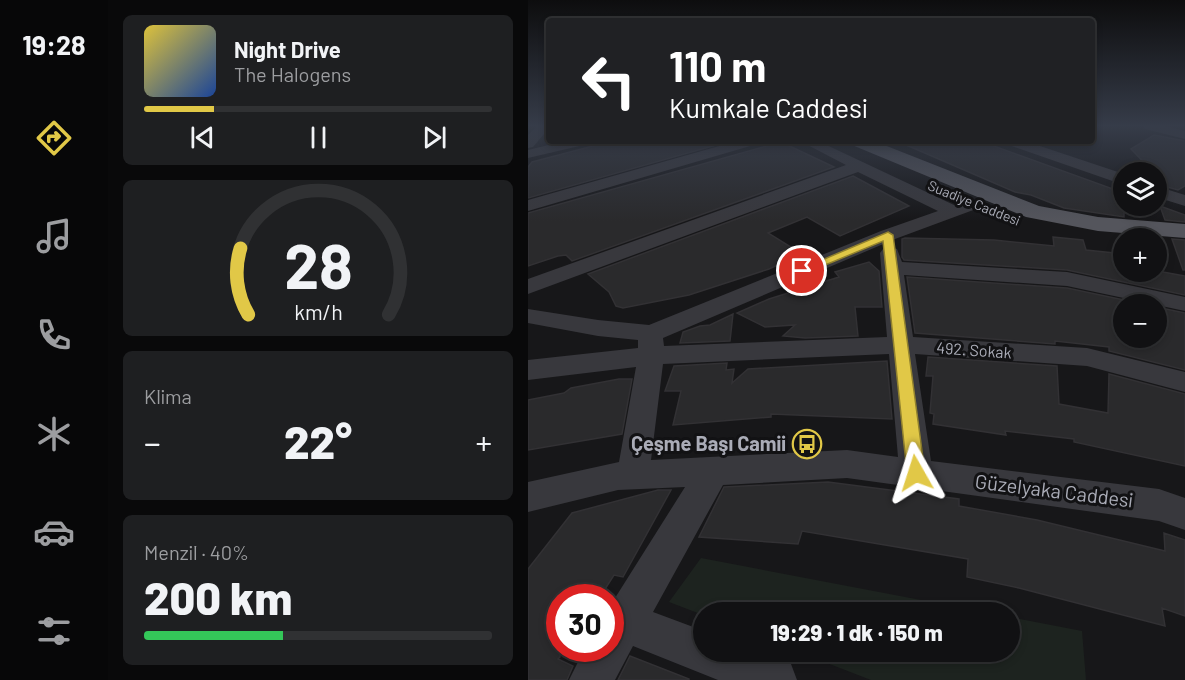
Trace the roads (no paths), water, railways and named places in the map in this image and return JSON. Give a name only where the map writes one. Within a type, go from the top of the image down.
[{"type":"main road","name":"Suadiye Caddesi","points":[[864,158],[961,208],[1035,226],[1113,238]]},
{"type":"main road","name":"Suadiye Caddesi","points":[[899,158],[1034,212],[1098,224],[1185,231]]},
{"type":"main road","points":[[1167,244],[1185,245]]},
{"type":"street","points":[[528,206],[694,158]]},
{"type":"street","points":[[842,158],[961,208]]},
{"type":"street","points":[[1059,158],[1113,176]]},
{"type":"street","points":[[528,287],[859,166]]},
{"type":"street","points":[[1167,195],[1185,201]]},
{"type":"street","points":[[528,370],[651,344],[888,235],[961,208]]},
{"type":"street","points":[[888,235],[916,473]]},
{"type":"street","points":[[892,268],[1067,279],[1185,304]]},
{"type":"street","points":[[528,316],[598,328],[651,344]]},
{"type":"street","points":[[633,476],[651,344]]},
{"type":"street","name":"492. Sokak","points":[[651,344],[902,345],[1087,357],[1185,382]]},
{"type":"street","name":"Güzelyaka Caddesi","points":[[528,497],[618,476],[847,464],[1159,505],[1185,514]]},
{"type":"street","points":[[624,624],[713,471]]},
{"type":"street","points":[[624,641],[775,680]]},
{"type":"street","points":[[591,680],[602,662]]},
{"type":"place","name":"Çeşme Başı Camii","points":[[807,444]]}]
